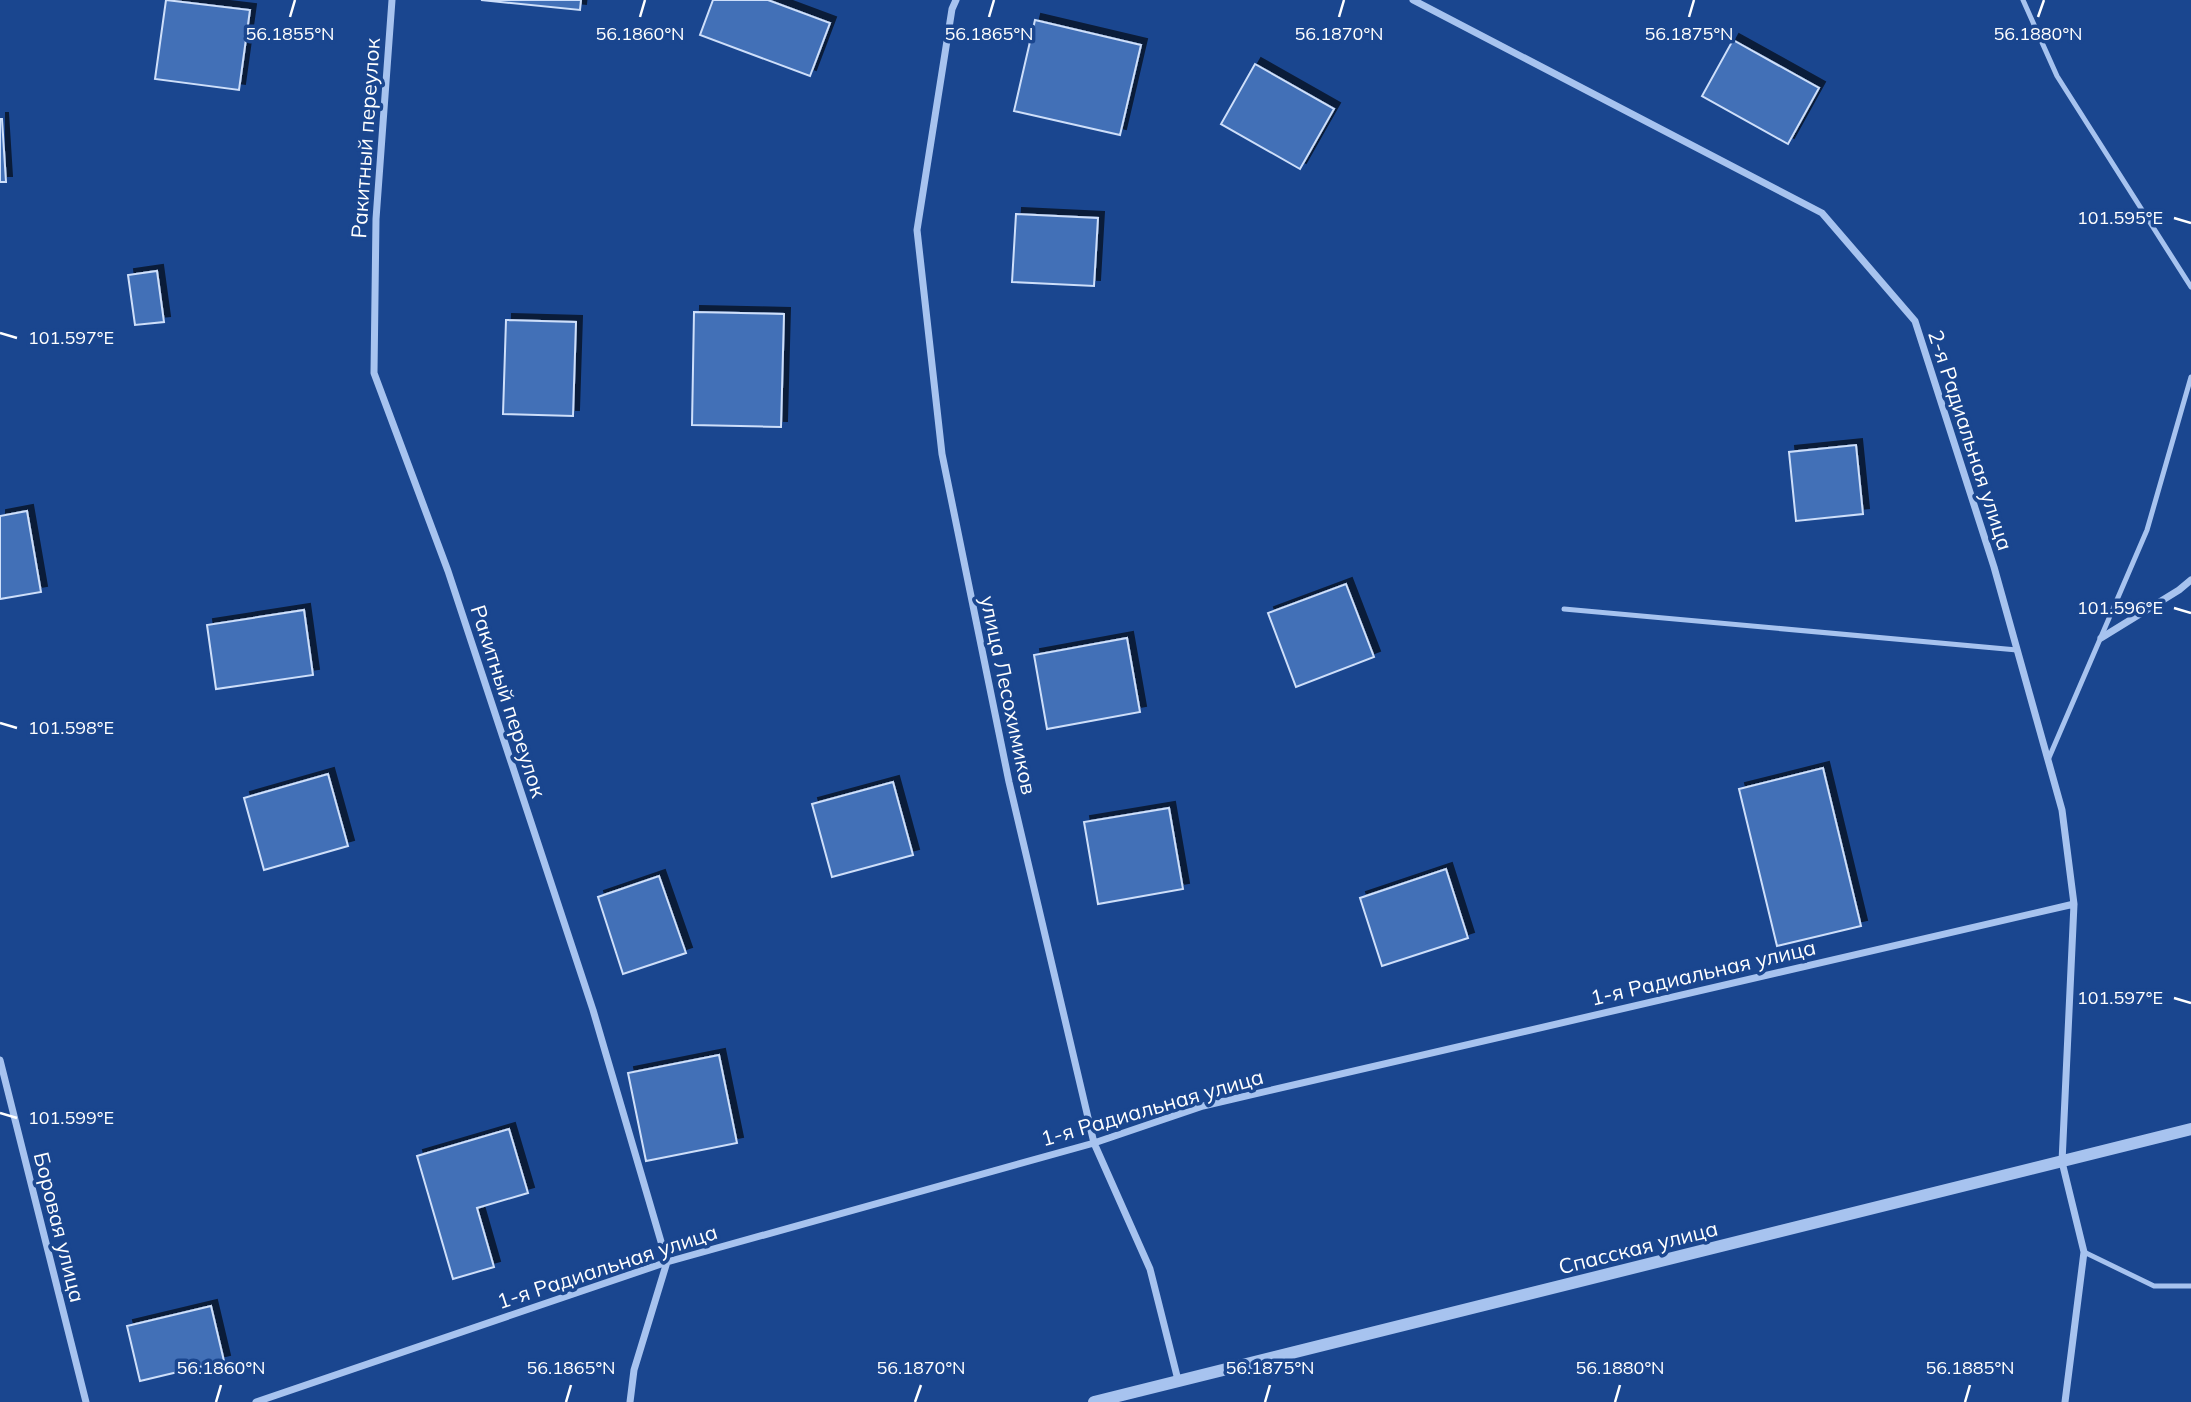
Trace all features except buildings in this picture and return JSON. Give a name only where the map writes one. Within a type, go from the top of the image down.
[{"type":"street","name":"Ракитный переулок","points":[[392,0],[376,219],[374,373],[448,571],[593,1010],[667,1262]]},
{"type":"street","name":"улица Лесохимиков","points":[[956,0],[952,9],[917,230],[942,454],[1009,782],[1094,1143],[1150,1269],[1178,1380]]},
{"type":"street","name":"2-я Радиальная улица","points":[[1413,0],[1822,213],[1915,321],[1994,567],[2062,810],[2074,904],[2062,1162],[2084,1252]]},
{"type":"street","points":[[2101,638],[2191,580]]},
{"type":"street","name":"1-я Радиальная улица","points":[[256,1402],[667,1262],[1094,1143],[1203,1106],[2074,904]]},
{"type":"street","name":"Боровая улица","points":[[0,1060],[86,1402]]},
{"type":"street","name":"Спасская улица","points":[[1094,1402],[2191,1129]]},
{"type":"street","points":[[2065,1402],[2084,1252]]},
{"type":"street","points":[[630,1402],[634,1370],[667,1262]]},
{"type":"lane","points":[[2023,0],[2057,76],[2191,287]]},
{"type":"lane","points":[[2048,760],[2147,530],[2191,377]]},
{"type":"lane","points":[[1564,609],[2017,650]]},
{"type":"lane","points":[[2084,1252],[2154,1286],[2191,1286]]}]
